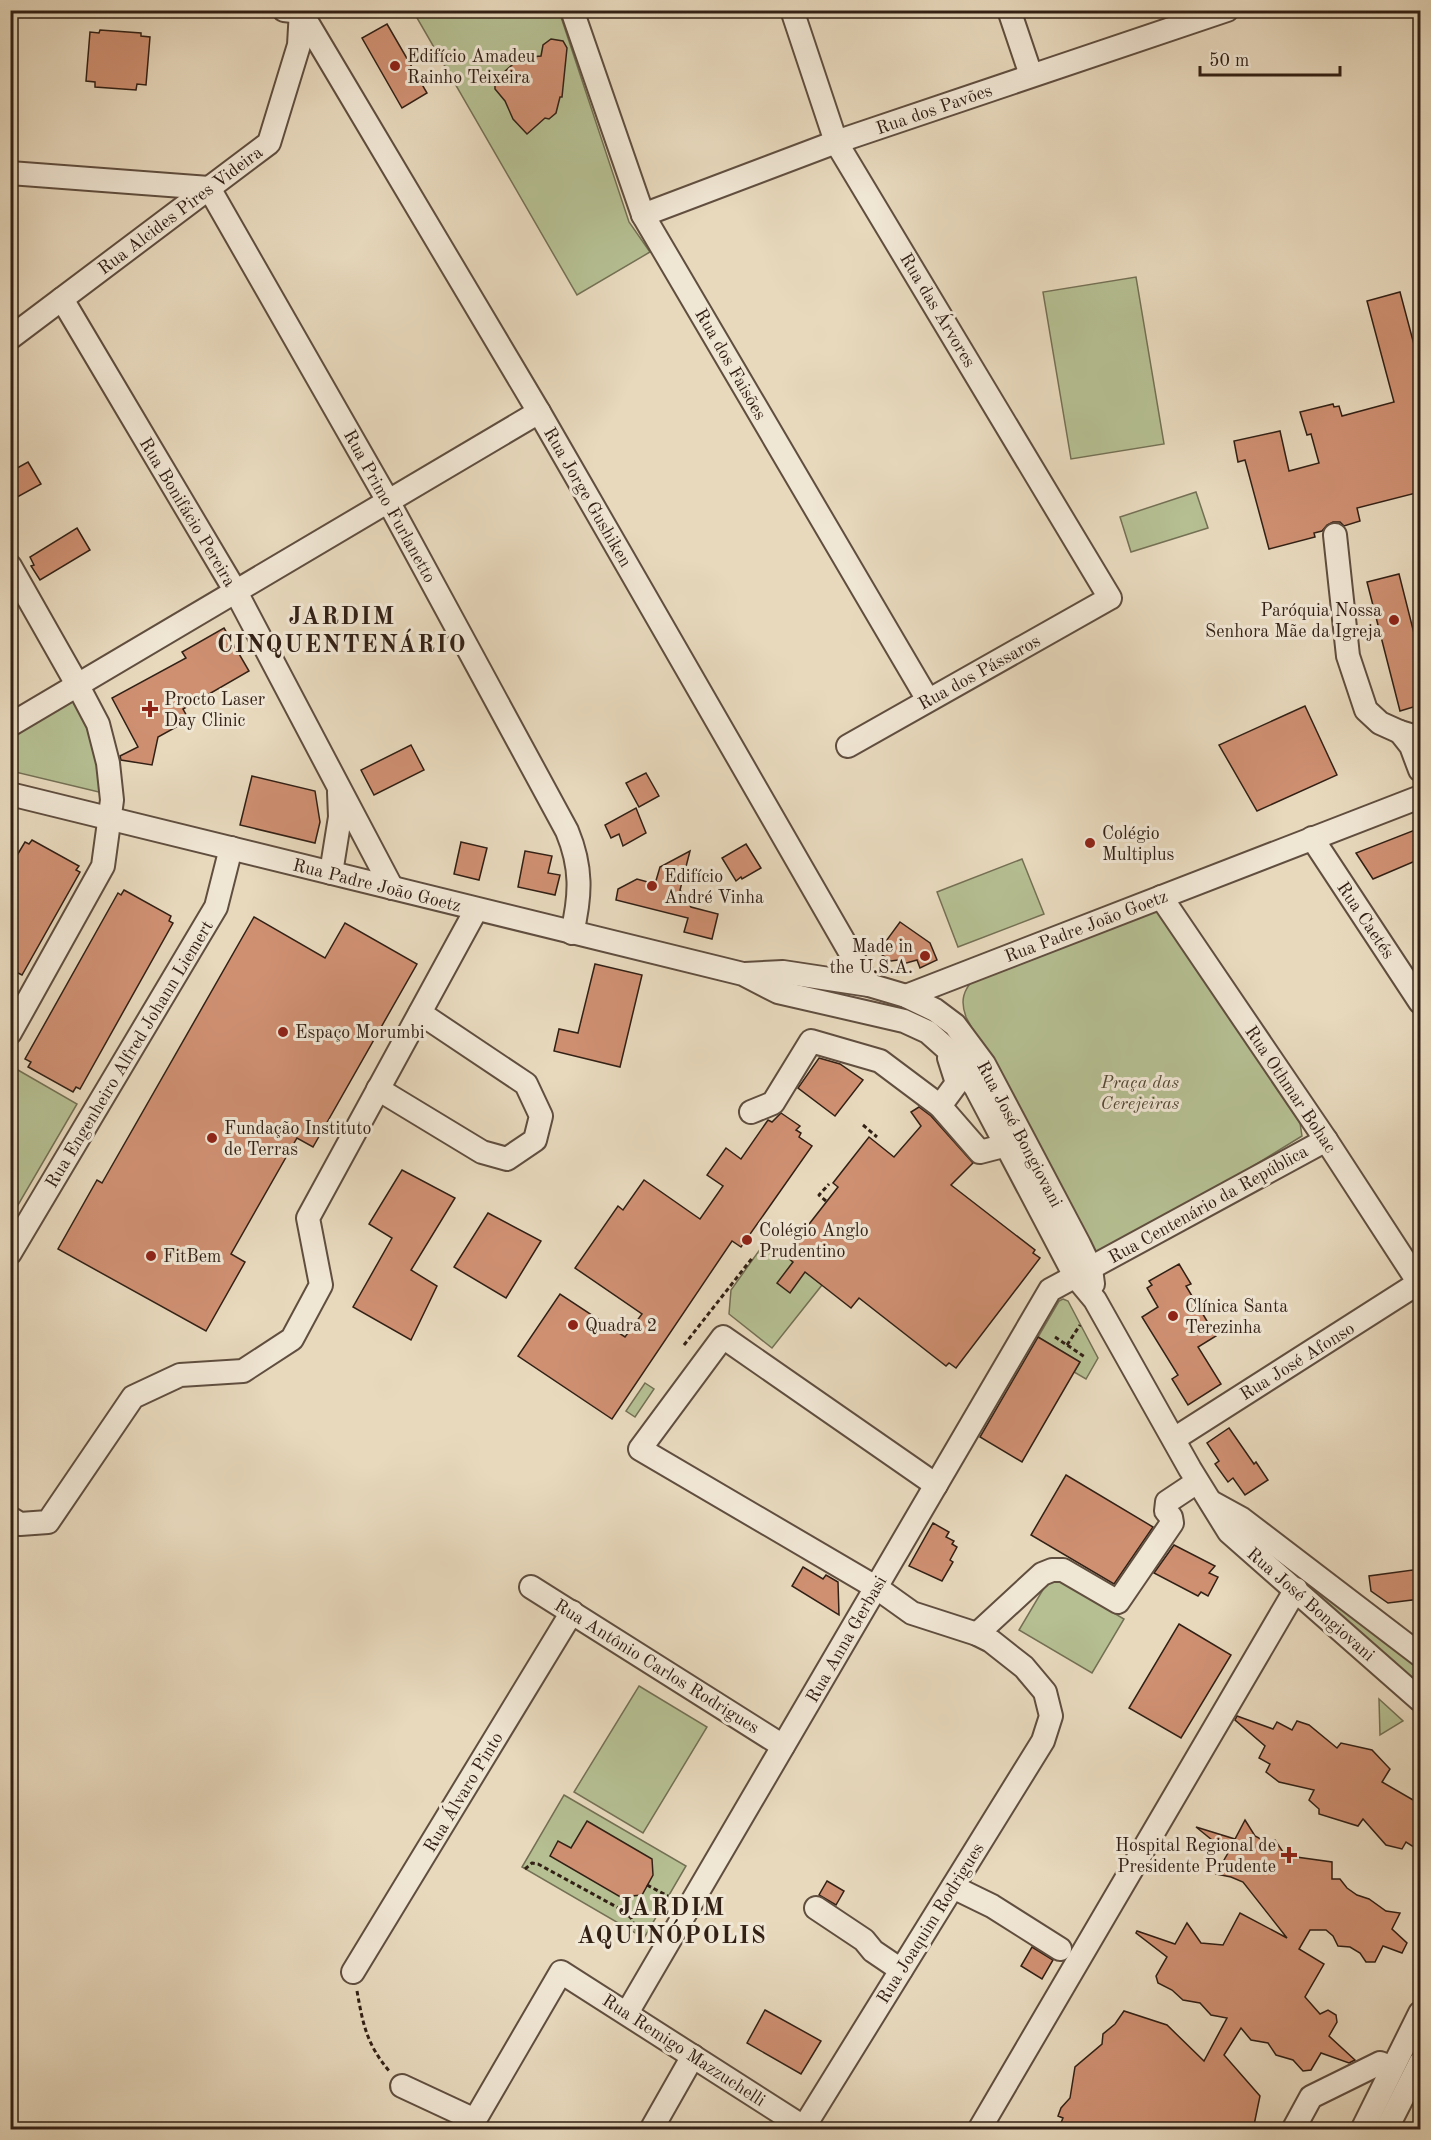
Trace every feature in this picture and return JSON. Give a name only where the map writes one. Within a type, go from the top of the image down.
[{"type":"street","name":"Rua dos Faisões","points":[[572,10],[643,215],[928,700]]},
{"type":"street","name":"Rua das Árvores","points":[[792,10],[837,142],[1110,598]]},
{"type":"street","points":[[1009,10],[1031,75]]},
{"type":"street","name":"Rua dos Pavões","points":[[643,215],[837,142],[1227,10]]},
{"type":"street","name":"Rua Alcides Pires Videira","points":[[10,338],[269,143],[299,45],[295,11]]},
{"type":"street","name":"Rua Jorge Gushiken","points":[[295,11],[539,412],[869,986]]},
{"type":"street","points":[[10,173],[209,188]]},
{"type":"street","name":"Rua Primo Furlanetto","points":[[209,188],[388,501],[567,831],[575,849],[579,880],[579,902],[572,933]]},
{"type":"street","name":"Rua Bonifácio Pereira","points":[[62,299],[236,592],[392,888]]},
{"type":"street","points":[[10,725],[539,412]]},
{"type":"street","points":[[1335,534],[1348,656],[1366,710],[1380,723],[1414,738],[1420,770]]},
{"type":"street","points":[[10,566],[98,724],[108,763],[111,800],[104,866],[10,1033]]},
{"type":"street","name":"Rua dos Pássaros","points":[[848,746],[1110,598]]},
{"type":"street","points":[[331,873],[340,817],[339,788]]},
{"type":"street","name":"Rua Padre João Goetz","points":[[10,794],[743,974],[778,992],[904,1021],[928,1032],[946,1048]]},
{"type":"street","name":"Rua Padre João Goetz","points":[[743,974],[783,972],[869,986],[906,996],[1420,796]]},
{"type":"street","name":"Rua Caetés","points":[[1312,838],[1420,1002]]},
{"type":"street","name":"Rua Engenheiro Alfred Johann Liemert","points":[[11,1253],[216,907],[231,848]]},
{"type":"street","name":"Rua Othmar Bohac","points":[[1161,897],[1420,1283]]},
{"type":"street","points":[[10,1518],[20,1524],[48,1522],[133,1397],[180,1375],[243,1371],[292,1339],[321,1285],[308,1218],[476,910]]},
{"type":"street","name":"Rua José Bongiovani","points":[[906,996],[935,1010],[955,1025],[984,1064],[1095,1300],[1203,1491],[1229,1532],[1420,1699]]},
{"type":"street","points":[[378,1089],[482,1152],[507,1160],[535,1140],[542,1116],[526,1084],[420,1013]]},
{"type":"street","points":[[751,1112],[773,1103],[811,1041],[880,1061],[940,1106],[980,1152],[1007,1145]]},
{"type":"street","points":[[940,1106],[957,1083],[946,1048]]},
{"type":"street","name":"Rua José Bongiovani","points":[[946,1048],[976,1088],[1007,1145],[1083,1272]]},
{"type":"street","name":"Rua Centenário da República","points":[[1083,1272],[1326,1140]]},
{"type":"street","name":"Rua Anna Gerbasi","points":[[627,2013],[1050,1290],[1083,1272]]},
{"type":"street","name":"Rua José Afonso","points":[[1174,1439],[1420,1283]]},
{"type":"street","points":[[936,1485],[723,1337],[640,1449],[877,1587],[912,1612],[977,1634],[1042,1574],[1052,1570],[1063,1570],[1118,1602],[1172,1523],[1166,1511],[1167,1502],[1203,1491]]},
{"type":"street","name":"Rua José Bongiovani","points":[[1203,1491],[1420,1655]]},
{"type":"street","name":"Rua Antônio Carlos Rodrigues","points":[[531,1587],[783,1746]]},
{"type":"street","points":[[979,2130],[1296,1589]]},
{"type":"street","name":"Rua Álvaro Pinto","points":[[353,1972],[572,1612]]},
{"type":"street","name":"Rua Joaquim Rodrigues","points":[[806,2128],[1043,1741],[1051,1716],[1045,1692],[1024,1667],[991,1641],[977,1634]]},
{"type":"street","points":[[953,1887],[992,1906],[1060,1949]]},
{"type":"street","points":[[816,1908],[864,1940],[873,1951],[901,1970]]},
{"type":"street","name":"Rua Remigo Mazzuchelli","points":[[472,2125],[561,1972],[806,2128]]},
{"type":"street","points":[[1362,2130],[1392,2068],[1413,2048],[1420,2013]]},
{"type":"street","points":[[651,2130],[693,2056]]},
{"type":"street","points":[[1293,2130],[1311,2097],[1380,2063],[1392,2068]]},
{"type":"street","points":[[1386,2130],[1420,2063]]},
{"type":"street","points":[[402,2086],[472,2125]]},
{"type":"path","points":[[863,1125],[877,1137]]},
{"type":"path","points":[[826,1201],[819,1195],[829,1184]]},
{"type":"path","points":[[684,1345],[753,1257]]},
{"type":"path","points":[[1067,1345],[1080,1325]]},
{"type":"path","points":[[1054,1337],[1085,1357]]},
{"type":"path","points":[[525,1869],[532,1863],[538,1864],[624,1911],[632,1918],[638,1934]]},
{"type":"path","points":[[647,1885],[668,1896]]},
{"type":"path","points":[[353,1972],[364,2030],[381,2062],[402,2086]]},
{"type":"green space","points":[[413,11],[559,11],[629,222],[650,252],[577,295]]},
{"type":"green space","points":[[1136,277],[1164,444],[1071,459],[1043,292]]},
{"type":"green space","points":[[1196,492],[1208,528],[1131,552],[1120,517]]},
{"type":"green space","points":[[72,696],[89,728],[103,793],[11,771],[11,734]]},
{"type":"green space","points":[[1022,859],[1044,914],[958,947],[937,892]]},
{"type":"green space","name":"Praça das Cerejeiras","points":[[1158,908],[1300,1123],[1302,1136],[1099,1261],[966,1017],[963,1006],[964,996],[975,978]]},
{"type":"green space","points":[[11,1066],[77,1104],[11,1217]]},
{"type":"green space","points":[[766,1241],[822,1285],[772,1348],[729,1314],[731,1290]]},
{"type":"green space","points":[[1063,1299],[1068,1301],[1098,1358],[1086,1379],[1074,1372],[1080,1362],[1038,1337],[1059,1301]]},
{"type":"green space","points":[[645,1383],[654,1389],[635,1417],[626,1411]]},
{"type":"green space","points":[[1240,1525],[1420,1667],[1420,1688]]},
{"type":"green space","points":[[1051,1576],[1124,1619],[1092,1673],[1019,1630]]},
{"type":"green space","points":[[639,1686],[707,1727],[643,1833],[574,1792]]},
{"type":"green space","points":[[1379,1699],[1403,1721],[1380,1735]]},
{"type":"green space","points":[[564,1795],[686,1866],[644,1938],[522,1867]]},
{"type":"building","name":"Edifício Amadeu Rainho Teixeira","points":[[387,24],[427,93],[402,108],[362,38]]},
{"type":"building","points":[[100,30],[141,33],[141,36],[150,37],[146,85],[137,84],[136,90],[95,87],[95,82],[86,81],[90,32],[99,33]]},
{"type":"building","points":[[551,39],[563,41],[567,48],[562,97],[560,97],[556,113],[549,119],[545,118],[527,134],[513,119],[505,101],[495,89],[495,80],[520,58],[541,56],[543,45]]},
{"type":"building","points":[[1400,292],[1420,367],[1420,492],[1357,508],[1360,521],[1344,526],[1340,522],[1333,522],[1322,531],[1314,533],[1315,537],[1269,549],[1245,460],[1238,462],[1234,441],[1280,431],[1289,471],[1319,463],[1311,434],[1307,435],[1300,412],[1333,404],[1334,407],[1339,406],[1342,416],[1394,402],[1367,301]]},
{"type":"building","points":[[28,462],[41,484],[10,501],[10,472]]},
{"type":"building","points":[[77,528],[90,550],[40,580],[31,566],[34,565],[30,557]]},
{"type":"building","name":"Paróquia Nossa Senhora Mãe da Igreja","points":[[1399,574],[1420,657],[1420,705],[1400,711],[1367,582]]},
{"type":"building","points":[[224,628],[249,671],[183,709],[189,720],[158,737],[152,765],[121,760],[120,756],[138,747],[112,698],[186,658],[182,652]]},
{"type":"building","points":[[1305,706],[1337,775],[1257,811],[1219,745]]},
{"type":"building","points":[[411,745],[424,770],[374,795],[361,770]]},
{"type":"building","points":[[646,773],[659,796],[639,807],[626,783]]},
{"type":"building","points":[[252,776],[315,791],[320,822],[315,843],[240,825]]},
{"type":"building","points":[[636,808],[646,833],[623,846],[619,834],[611,838],[605,825]]},
{"type":"building","points":[[1420,828],[1420,859],[1373,879],[1356,853]]},
{"type":"building","points":[[32,840],[79,866],[76,870],[80,872],[22,975],[10,969],[10,867],[25,842],[29,844]]},
{"type":"building","points":[[461,842],[487,848],[479,880],[454,874]]},
{"type":"building","points":[[746,844],[761,868],[736,881],[722,858]]},
{"type":"building","points":[[525,851],[552,856],[548,873],[560,875],[555,895],[518,887]]},
{"type":"building","name":"Edifício André Vinha","points":[[690,851],[680,890],[691,907],[718,914],[712,939],[684,932],[688,918],[616,900],[618,889],[637,879],[655,884],[660,867]]},
{"type":"building","points":[[124,890],[171,916],[169,921],[173,923],[80,1089],[76,1087],[73,1092],[28,1067],[31,1062],[25,1059],[118,893],[121,895]]},
{"type":"building","points":[[254,917],[325,958],[345,923],[417,964],[313,1147],[297,1138],[231,1254],[245,1262],[206,1331],[58,1249],[97,1180],[102,1183]]},
{"type":"building","points":[[900,922],[930,943],[937,960],[920,968],[917,960],[903,964],[898,960],[891,961],[878,952]]},
{"type":"building","points":[[595,964],[642,975],[620,1067],[554,1051],[559,1029],[578,1033]]},
{"type":"building","points":[[819,1058],[840,1064],[863,1080],[835,1116],[798,1088]]},
{"type":"building","points":[[919,1107],[931,1116],[973,1163],[951,1185],[1035,1250],[1033,1253],[1040,1258],[956,1368],[949,1363],[946,1366],[859,1298],[851,1308],[805,1272],[790,1293],[777,1283],[793,1262],[785,1255],[838,1187],[833,1183],[869,1137],[894,1157],[921,1126],[911,1112]]},
{"type":"building","points":[[781,1113],[800,1126],[796,1130],[801,1133],[799,1137],[812,1146],[741,1247],[732,1241],[612,1419],[518,1356],[560,1294],[625,1337],[642,1314],[575,1268],[618,1206],[623,1210],[644,1180],[700,1219],[723,1186],[707,1175],[726,1148],[741,1159],[768,1120],[772,1122]]},
{"type":"building","points":[[402,1170],[455,1198],[411,1270],[437,1286],[411,1340],[353,1307],[392,1238],[369,1224]]},
{"type":"building","points":[[488,1213],[541,1241],[506,1298],[454,1267]]},
{"type":"building","points":[[1179,1264],[1191,1284],[1186,1286],[1216,1336],[1198,1347],[1221,1384],[1188,1405],[1172,1379],[1178,1375],[1142,1317],[1158,1307],[1147,1288],[1152,1285],[1149,1281]]},
{"type":"building","points":[[1038,1337],[1080,1362],[1022,1462],[980,1437]]},
{"type":"building","points":[[1229,1428],[1268,1480],[1245,1495],[1233,1478],[1228,1482],[1215,1464],[1219,1461],[1207,1443]]},
{"type":"building","points":[[1066,1475],[1153,1527],[1114,1584],[1031,1535]]},
{"type":"building","points":[[933,1523],[949,1532],[946,1537],[954,1541],[952,1544],[957,1547],[950,1560],[953,1562],[942,1581],[909,1566]]},
{"type":"building","points":[[1174,1545],[1215,1566],[1209,1573],[1218,1577],[1208,1596],[1201,1592],[1198,1596],[1154,1573]]},
{"type":"building","points":[[803,1567],[823,1579],[826,1575],[838,1582],[839,1615],[792,1586]]},
{"type":"building","points":[[1420,1569],[1420,1599],[1388,1603],[1371,1591],[1369,1576]]},
{"type":"building","points":[[1179,1624],[1231,1655],[1181,1738],[1129,1708]]},
{"type":"building","points":[[1237,1716],[1273,1729],[1277,1722],[1292,1730],[1297,1721],[1309,1725],[1337,1748],[1341,1743],[1372,1750],[1390,1769],[1382,1782],[1420,1804],[1420,1851],[1406,1842],[1402,1849],[1386,1845],[1363,1819],[1358,1826],[1319,1814],[1319,1809],[1309,1800],[1314,1790],[1279,1782],[1266,1772],[1270,1764],[1259,1758],[1265,1746],[1235,1720]]},
{"type":"building","points":[[1245,1820],[1255,1836],[1266,1842],[1275,1840],[1283,1852],[1289,1856],[1332,1862],[1332,1879],[1340,1879],[1357,1895],[1369,1899],[1386,1911],[1400,1913],[1392,1929],[1407,1943],[1402,1953],[1383,1946],[1375,1962],[1366,1962],[1360,1953],[1350,1947],[1338,1946],[1333,1936],[1326,1930],[1310,1930],[1299,1949],[1324,1964],[1305,1997],[1320,2014],[1328,2010],[1336,2015],[1337,2022],[1329,2036],[1355,2060],[1349,2063],[1321,2053],[1311,2070],[1303,2071],[1293,2060],[1276,2055],[1268,2043],[1251,2040],[1241,2028],[1224,2055],[1260,2096],[1253,2130],[1058,2130],[1063,2118],[1058,2116],[1061,2108],[1070,2098],[1075,2067],[1102,2044],[1103,2034],[1115,2024],[1124,2011],[1167,2025],[1204,2061],[1227,2018],[1211,2015],[1200,2003],[1183,2000],[1172,1990],[1158,1983],[1156,1976],[1167,1957],[1136,1933],[1137,1931],[1175,1944],[1187,1923],[1201,1943],[1223,1945],[1240,1913],[1287,1938],[1243,1882],[1216,1874],[1228,1853],[1196,1827],[1235,1839]]},
{"type":"building","points":[[587,1821],[652,1859],[653,1875],[642,1895],[632,1896],[629,1902],[550,1856],[558,1841],[571,1848]]},
{"type":"building","points":[[827,1881],[844,1891],[836,1905],[819,1895]]},
{"type":"building","points":[[1032,1947],[1053,1960],[1042,1979],[1021,1966]]},
{"type":"building","points":[[765,2010],[821,2041],[801,2074],[747,2043]]},
{"type":"place","name":"Edifício Amadeu Rainho Teixeira","points":[[395,66]]},
{"type":"place","name":"Paróquia Nossa Senhora Mãe da Igreja","points":[[1394,620]]},
{"type":"place","name":"Procto Laser Day Clinic","points":[[150,709]]},
{"type":"place","name":"Colégio Multiplus","points":[[1090,843]]},
{"type":"place","name":"Edifício André Vinha","points":[[652,886]]},
{"type":"place","name":"Made in the U.S.A.","points":[[925,956]]},
{"type":"place","name":"Espaço Morumbi","points":[[283,1032]]},
{"type":"place","name":"Fundação Instituto de Terras","points":[[212,1138]]},
{"type":"place","name":"Colégio Anglo Prudentino","points":[[747,1240]]},
{"type":"place","name":"FitBem","points":[[151,1256]]},
{"type":"place","name":"Clínica Santa Terezinha","points":[[1173,1316]]},
{"type":"place","name":"Quadra 2","points":[[573,1325]]},
{"type":"place","name":"Hospital Regional de Presidente Prudente","points":[[1289,1855]]},
{"type":"district","name":"JARDIM CINQUENTENÁRIO","points":[[342,630]]},
{"type":"district","name":"JARDIM AQUINÓPOLIS","points":[[672,1921]]}]
